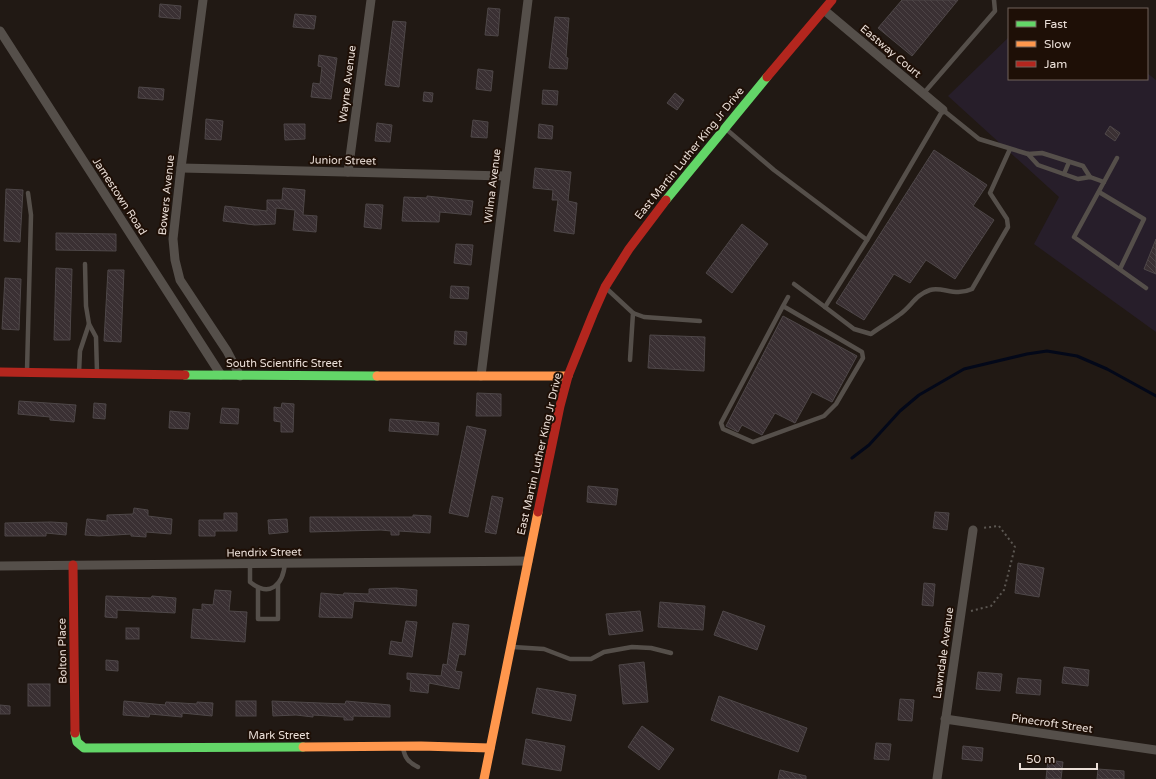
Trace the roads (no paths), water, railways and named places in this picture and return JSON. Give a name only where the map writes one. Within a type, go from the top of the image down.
[{"type":"street","name":"Bowers Avenue","points":[[203,0],[181,168],[174,239],[176,269],[190,298],[228,351],[240,376]]},
{"type":"street","name":"Wayne Avenue","points":[[348,172],[371,0]]},
{"type":"street","name":"Wilma Avenue","points":[[481,376],[528,0]]},
{"type":"street","name":"East Martin Luther King Jr Drive","points":[[484,779],[528,561],[568,376],[605,287],[647,224],[724,128],[832,0]]},
{"type":"street","name":"Eastway Court","points":[[824,10],[943,110]]},
{"type":"street","name":"Jamestown Road","points":[[0,31],[221,375]]},
{"type":"street","name":"Junior Street","points":[[181,168],[505,176]]},
{"type":"street","name":"South Scientific Street","points":[[0,372],[240,376],[568,376]]},
{"type":"street","name":"Lawndale Avenue","points":[[937,779],[973,530]]},
{"type":"street","name":"Hendrix Street","points":[[0,566],[528,561]]},
{"type":"street","name":"Bolton Place","points":[[73,565],[75,736]]},
{"type":"street","name":"Pinecroft Street","points":[[945,719],[1156,750]]},
{"type":"street","name":"Mark Street","points":[[75,736],[77,742],[84,748],[402,746],[490,748]]},
{"type":"lane","points":[[923,94],[995,11],[994,0]]},
{"type":"lane","points":[[825,307],[867,240],[943,110],[979,139],[1028,154],[1042,153],[1083,166],[1090,177]]},
{"type":"lane","points":[[724,128],[774,170],[867,240]]},
{"type":"lane","points":[[794,284],[854,329],[871,334],[900,314],[919,294],[932,289],[951,292],[965,292],[972,289],[1008,227],[1007,219],[990,193],[1010,149]]},
{"type":"lane","points":[[1028,154],[1038,165],[1078,179],[1090,177],[1104,182]]},
{"type":"lane","points":[[1117,158],[1074,237],[1146,288]]},
{"type":"lane","points":[[1064,174],[1069,162]]},
{"type":"lane","points":[[1099,192],[1144,219],[1120,269]]},
{"type":"lane","points":[[27,372],[31,215],[28,193]]},
{"type":"lane","points":[[85,264],[86,306],[89,324],[96,336],[97,373]]},
{"type":"lane","points":[[605,287],[634,313],[644,317],[700,321]]},
{"type":"lane","points":[[783,306],[862,352],[863,358],[836,404],[824,416],[753,442],[723,429],[721,423],[783,306],[788,297]]},
{"type":"lane","points":[[630,360],[634,313]]},
{"type":"lane","points":[[79,373],[80,351],[89,324]]},
{"type":"lane","points":[[250,564],[250,582],[258,588],[273,588],[278,584],[284,575],[285,563]]},
{"type":"lane","points":[[258,588],[258,619],[278,619],[278,584]]},
{"type":"lane","points":[[511,646],[544,649],[570,659],[591,659],[604,652],[632,647],[651,648],[671,653]]},
{"type":"lane","points":[[402,746],[405,757],[410,763],[418,766]]},
{"type":"waterway","points":[[852,458],[869,445],[900,411],[919,395],[964,369],[1027,354],[1047,351],[1077,356],[1107,369],[1156,396]]}]
